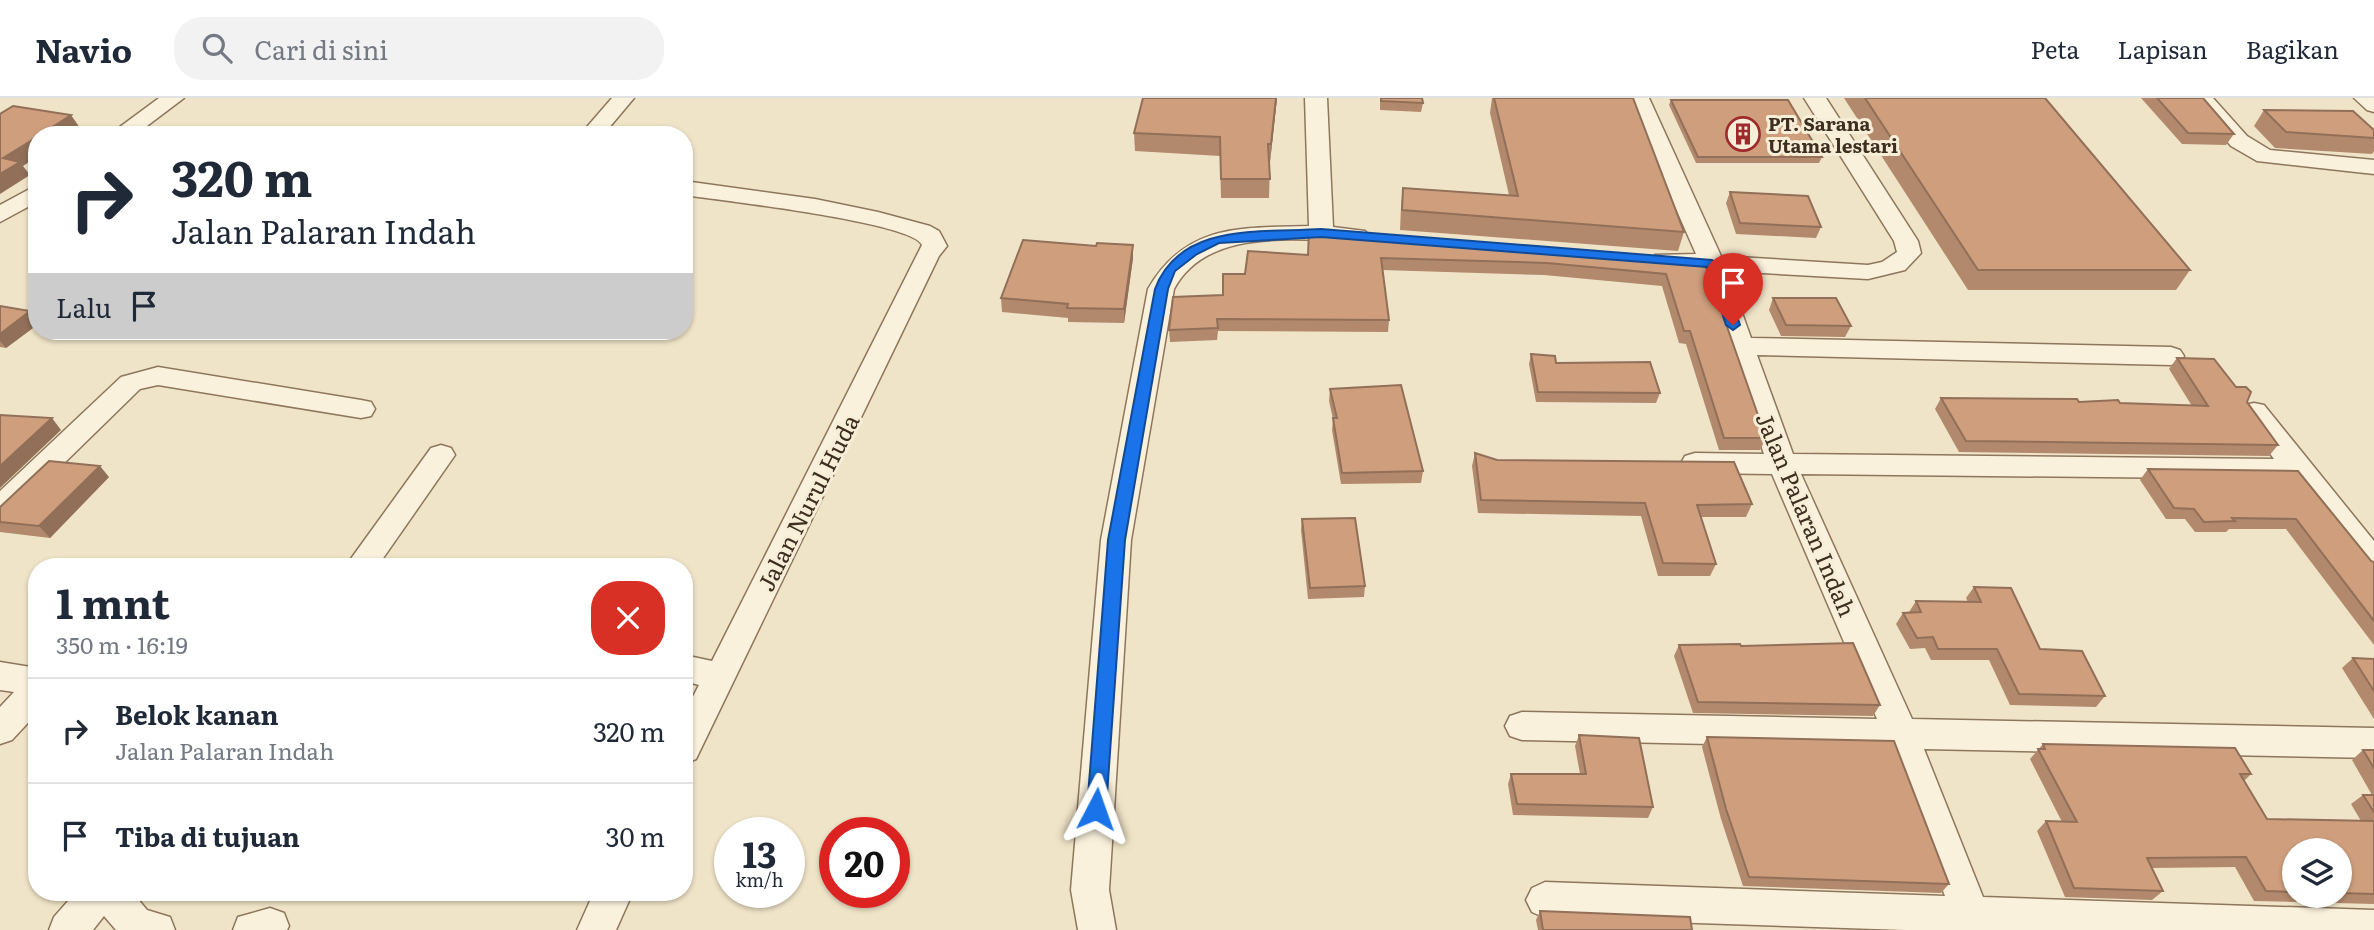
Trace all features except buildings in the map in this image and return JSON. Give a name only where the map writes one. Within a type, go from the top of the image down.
[{"type":"street","points":[[133,126],[173,98]]},
{"type":"street","points":[[599,126],[624,98]]},
{"type":"street","points":[[1316,98],[1321,233]]},
{"type":"street","name":"Jalan Palaran Indah","points":[[1638,98],[1712,264],[1782,464],[1901,734],[1974,923]]},
{"type":"street","points":[[1644,258],[1868,272],[1894,268],[1909,253],[1906,241],[1815,98]]},
{"type":"street","points":[[2202,98],[2239,141],[2265,156],[2374,167]]},
{"type":"street","points":[[2365,98],[2374,106]]},
{"type":"street","name":"Jalan Nurul Huda","points":[[693,189],[814,206],[878,219],[931,236],[935,246],[928,253],[844,429],[693,731]]},
{"type":"street","points":[[0,215],[28,198]]},
{"type":"street","points":[[1097,930],[1090,890],[1116,540],[1161,289],[1169,269],[1192,251],[1216,239],[1321,233],[1374,237]]},
{"type":"street","points":[[1741,346],[2171,356]]},
{"type":"street","points":[[0,508],[131,383],[147,377],[158,376],[361,409]]},
{"type":"street","points":[[2254,412],[2374,562]]},
{"type":"street","points":[[367,558],[441,455]]},
{"type":"street","points":[[1672,463],[2298,469]]},
{"type":"street","points":[[693,670],[720,676]]},
{"type":"street","points":[[0,676],[28,681]]},
{"type":"street","points":[[0,730],[28,700]]},
{"type":"street","points":[[1522,726],[2374,744]]},
{"type":"street","points":[[1545,900],[1974,923],[2374,928]]},
{"type":"street","points":[[68,930],[93,901]]},
{"type":"street","points":[[115,901],[136,925],[156,930]]},
{"type":"street","points":[[596,930],[610,901]]},
{"type":"place","name":"PT. Sarana Utama lestari","points":[[1743,134]]},
{"type":"route","points":[[1096,809],[1116,540],[1161,289],[1169,269],[1192,251],[1216,239],[1321,233],[1712,264],[1733,325]]}]
